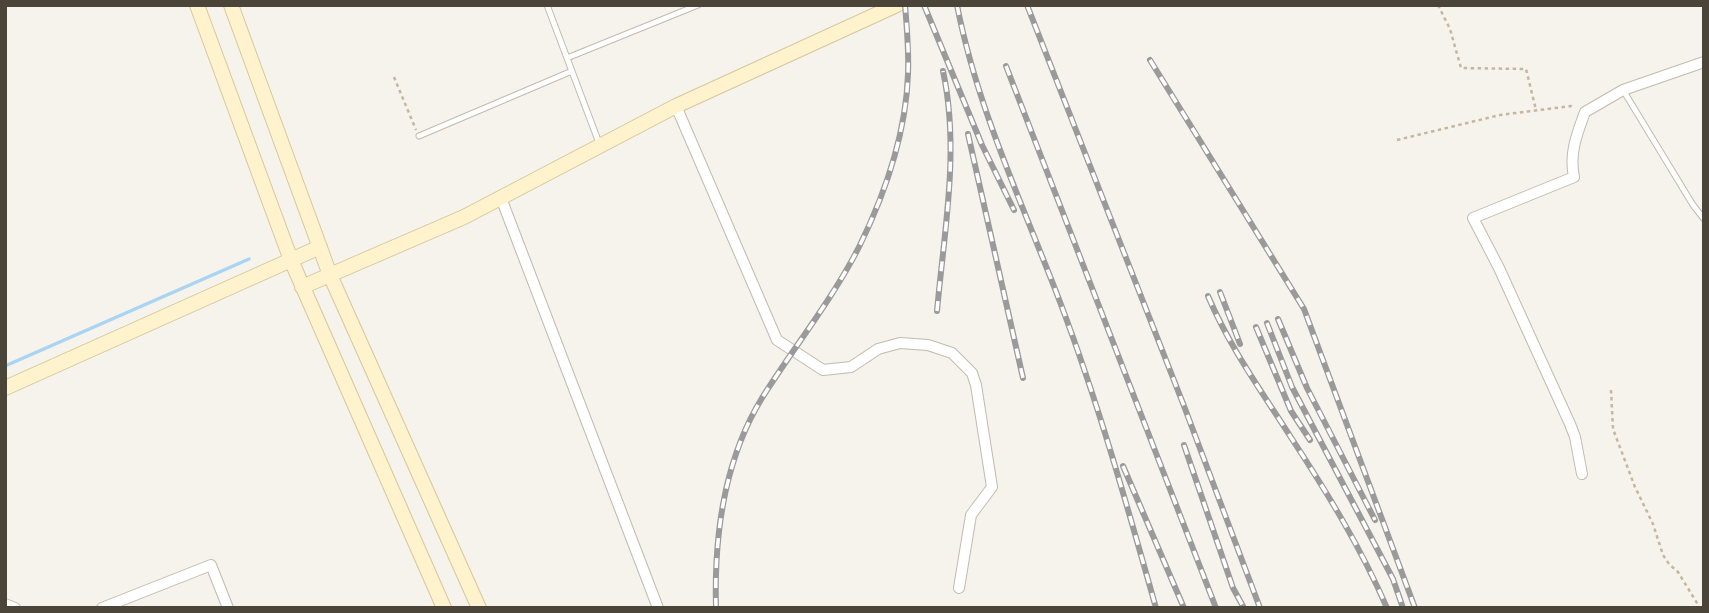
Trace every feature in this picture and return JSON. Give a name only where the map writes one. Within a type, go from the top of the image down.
[{"type":"main road","points":[[198,5],[302,287],[444,608]]},
{"type":"main road","points":[[231,5],[330,275],[479,608]]},
{"type":"main road","points":[[302,287],[430,233],[676,106],[897,5]]},
{"type":"main road","points":[[5,388],[320,247]]},
{"type":"street","points":[[1582,474],[1570,424],[1499,268],[1473,218],[1574,177],[1573,147],[1585,112],[1623,90],[1704,62]]},
{"type":"street","points":[[676,106],[777,340],[823,370],[850,367],[878,349],[900,343],[928,345],[951,353],[972,373],[992,487],[971,515],[959,588]]},
{"type":"street","points":[[501,198],[658,608]]},
{"type":"street","points":[[102,608],[211,565],[228,608]]},
{"type":"street","points":[[5,604],[15,608]]},
{"type":"lane","points":[[547,5],[600,146]]},
{"type":"lane","points":[[567,58],[698,5]]},
{"type":"lane","points":[[419,136],[572,71]]},
{"type":"lane","points":[[1623,90],[1704,219]]},
{"type":"path","points":[[1438,5],[1450,29],[1461,68],[1526,69],[1536,110]]},
{"type":"path","points":[[394,77],[419,136]]},
{"type":"path","points":[[1397,140],[1500,115],[1571,106],[1585,112]]},
{"type":"path","points":[[1611,390],[1613,429],[1635,487],[1653,524],[1663,555],[1682,578],[1700,608]]},
{"type":"waterway","points":[[5,366],[249,259]]},
{"type":"railway","points":[[716,608],[720,527],[738,447],[762,398],[825,305],[859,247],[892,163],[903,118],[908,74],[905,5]]},
{"type":"railway","points":[[924,5],[982,145],[1014,210]]},
{"type":"railway","points":[[957,5],[976,81],[989,119],[1087,378],[1156,608]]},
{"type":"railway","points":[[1027,5],[1260,608]]},
{"type":"railway","points":[[1150,60],[1304,309],[1415,608]]},
{"type":"railway","points":[[1006,66],[1216,608]]},
{"type":"railway","points":[[937,311],[950,161],[948,101],[943,71]]},
{"type":"railway","points":[[968,134],[1023,378]]},
{"type":"railway","points":[[1220,292],[1240,344]]},
{"type":"railway","points":[[1208,296],[1236,352],[1343,522],[1387,608]]},
{"type":"railway","points":[[1278,319],[1307,388],[1375,520]]},
{"type":"railway","points":[[1267,323],[1292,387],[1393,579],[1403,608]]},
{"type":"railway","points":[[1256,327],[1291,411],[1310,440]]},
{"type":"railway","points":[[1184,445],[1233,588],[1244,608]]},
{"type":"railway","points":[[1123,466],[1184,608]]}]
